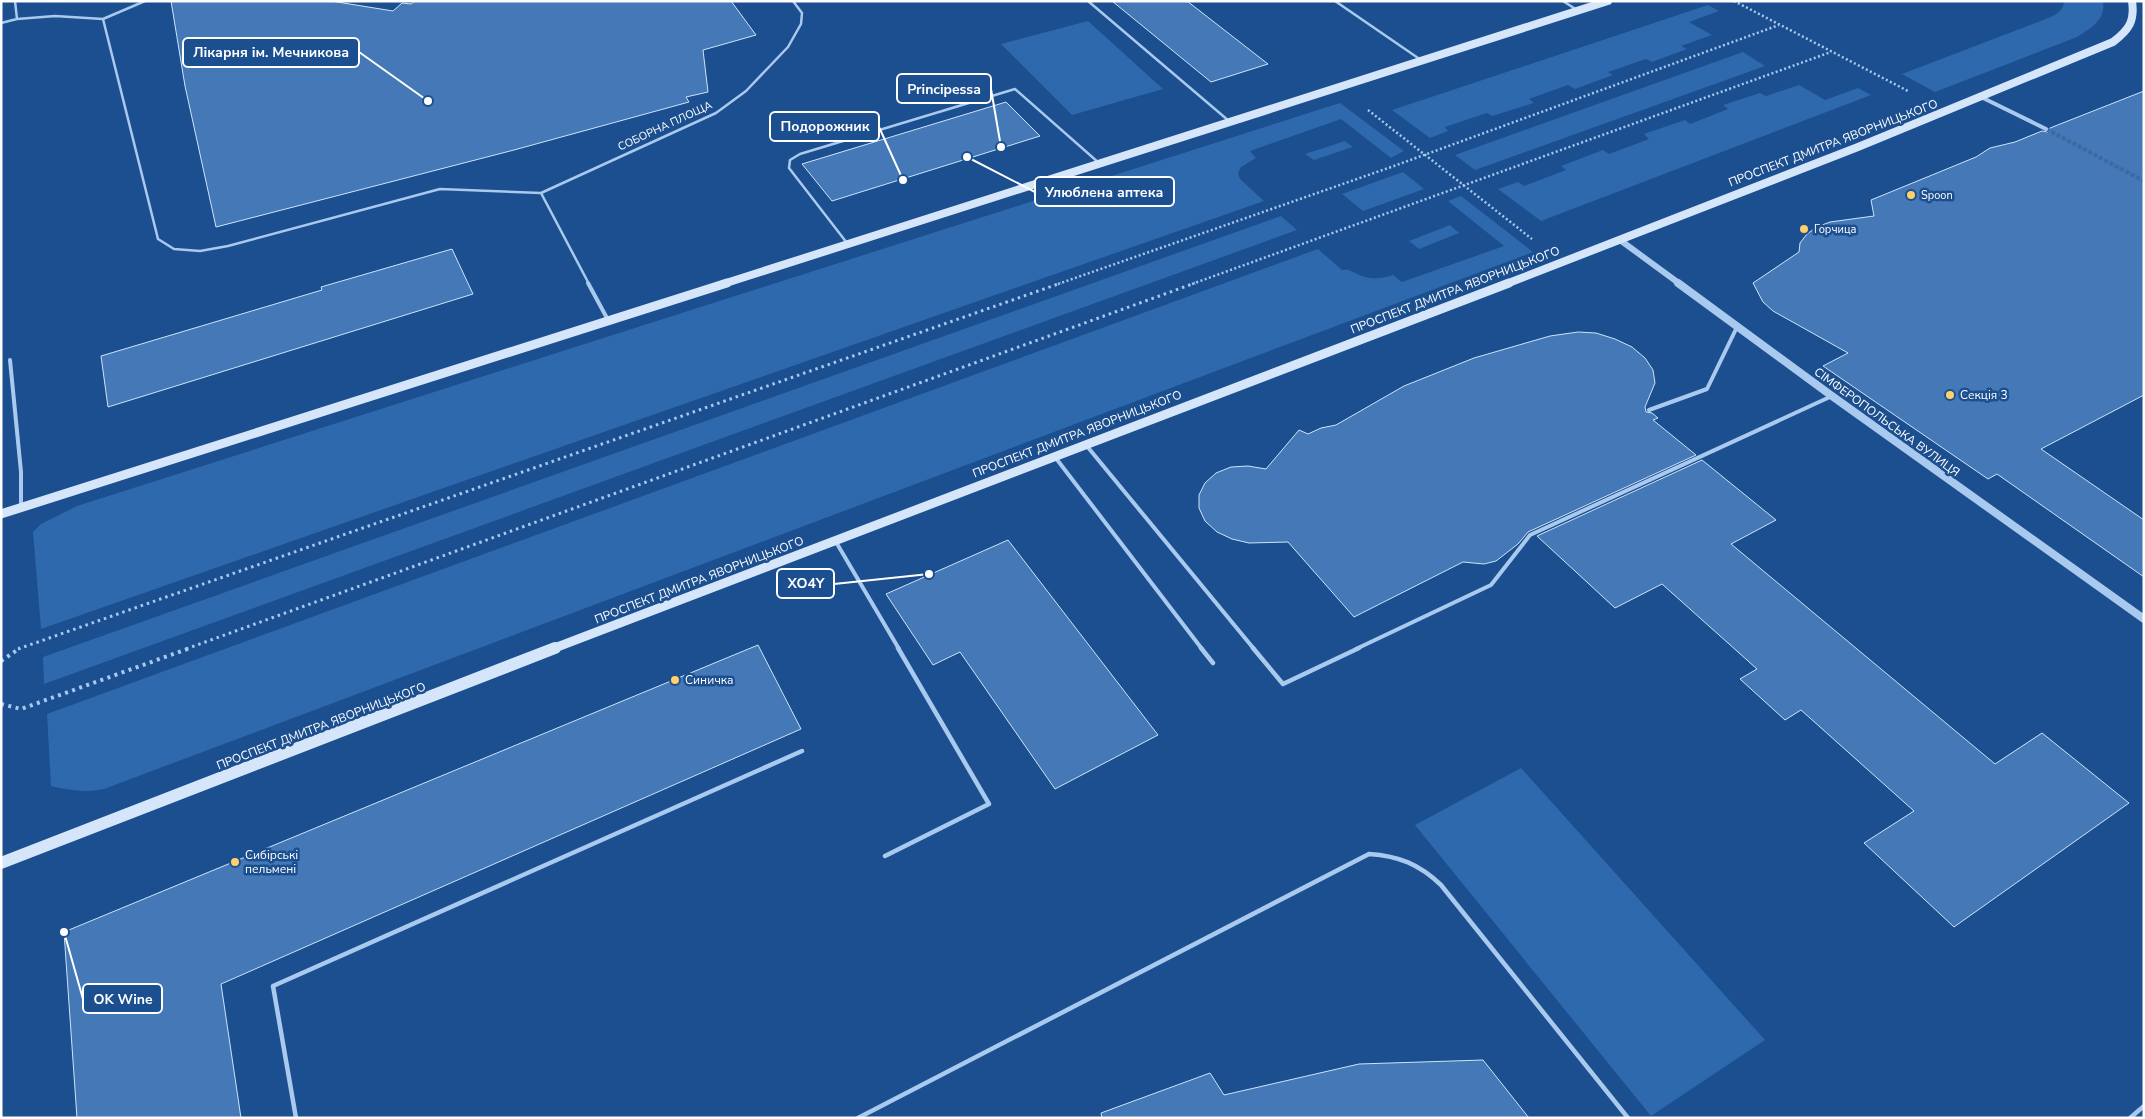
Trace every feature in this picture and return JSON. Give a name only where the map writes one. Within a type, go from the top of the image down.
[{"type":"main road","points":[[1,514],[1608,1]]},
{"type":"main road","name":"ПРОСПЕКТ ДМИТРА ЯВОРНИЦЬКОГО","points":[[1,863],[1084,444],[1562,263],[1983,98],[2113,42],[2129,30],[2135,15],[2132,1]]},
{"type":"street","points":[[1983,98],[2046,129]]},
{"type":"street","name":"СІМФЕРОПОЛЬСЬКА ВУЛИЦЯ","points":[[1620,240],[1832,396],[2144,619]]},
{"type":"lane","points":[[16,1],[17,19]]},
{"type":"lane","points":[[1,23],[17,19],[55,16],[103,19],[145,1]]},
{"type":"lane","name":"СОБОРНА ПЛОЩА","points":[[541,193],[716,113],[746,91],[788,47],[802,24],[802,13],[793,1]]},
{"type":"lane","points":[[1088,1],[1229,121]]},
{"type":"lane","points":[[1334,1],[1421,60]]},
{"type":"lane","points":[[1563,1],[1579,11]]},
{"type":"lane","points":[[103,19],[158,239],[167,247],[183,252],[205,251],[440,189],[541,193],[608,320]]},
{"type":"lane","points":[[848,245],[790,168],[790,160],[800,154],[1016,89],[1101,164]]},
{"type":"lane","points":[[1649,410],[1707,389],[1737,326]]},
{"type":"lane","points":[[10,360],[21,472],[21,508]]},
{"type":"lane","points":[[1084,444],[1283,684],[1491,585],[1530,535],[1832,396]]},
{"type":"lane","points":[[1054,456],[1213,663]]},
{"type":"lane","points":[[835,541],[989,804],[885,856]]},
{"type":"lane","points":[[296,1118],[273,986],[802,751]]},
{"type":"lane","points":[[858,1118],[1369,854],[1390,854],[1408,859],[1427,870],[1441,885],[1628,1118]]},
{"type":"lane","points":[[2130,1118],[2144,1106]]},
{"type":"path","points":[[1734,1],[1908,92]]},
{"type":"path","points":[[1,661],[20,648],[1424,155],[1779,26]]},
{"type":"path","points":[[1,704],[21,709],[1831,52]]},
{"type":"path","points":[[1338,87],[1562,263]]},
{"type":"shaded area","points":[[2064,1],[2103,1],[2102,13],[2096,23],[2077,37],[1935,92],[1902,74],[2051,17],[2061,9]]},
{"type":"shaded area","points":[[1708,5],[1719,11],[1689,22],[1712,35],[1681,46],[1687,49],[1652,62],[1646,59],[1608,72],[1613,75],[1575,89],[1568,85],[1529,99],[1534,103],[1492,116],[1487,113],[1445,127],[1448,131],[1430,138],[1392,110]]},
{"type":"shaded area","points":[[1088,21],[1163,89],[1072,115],[1001,44]]},
{"type":"shaded area","points":[[1743,52],[1765,66],[1475,170],[1455,155]]},
{"type":"shaded area","points":[[1799,85],[1825,100],[1858,88],[1871,95],[1541,221],[1498,189],[1518,182],[1524,186],[1566,170],[1561,166],[1603,150],[1609,154],[1649,139],[1644,134],[1685,120],[1690,124],[1728,109],[1723,105],[1760,93],[1766,96]]},
{"type":"shaded area","points":[[1340,103],[1404,151],[1391,158],[1341,119],[1250,151],[1256,158],[1241,167],[1238,173],[1240,179],[1264,201],[41,629],[33,532],[41,524],[77,506]]},
{"type":"shaded area","points":[[1345,141],[1353,147],[1314,160],[1305,154]]},
{"type":"shaded area","points":[[1403,172],[1424,189],[1363,211],[1342,194]]},
{"type":"shaded area","points":[[1461,196],[1533,252],[104,789],[84,791],[51,786],[47,714],[1318,249],[1342,270],[1348,270],[1370,278],[1393,275],[1402,282],[1504,246],[1448,201]]},
{"type":"shaded area","points":[[1281,216],[1297,230],[44,684],[43,657]]},
{"type":"shaded area","points":[[1450,225],[1459,233],[1419,249],[1409,241]]},
{"type":"shaded area","points":[[1521,768],[1765,1040],[1651,1116],[1415,825]]},
{"type":"building","points":[[171,1],[331,1],[393,11],[402,3],[411,4],[415,1],[731,1],[756,35],[703,50],[708,92],[686,97],[689,102],[514,150],[216,227],[185,86]]},
{"type":"building","points":[[1112,1],[1187,1],[1268,64],[1211,82]]},
{"type":"building","points":[[2144,91],[2144,395],[2041,449],[2144,520],[2144,577],[1997,474],[1988,479],[1823,366],[1848,353],[1773,311],[1763,302],[1753,283],[1799,252],[1800,243],[1807,234],[1817,227],[1830,222],[1874,216],[1871,200],[1976,157],[1990,148],[2015,142],[2042,131],[2048,132],[2050,128]]},
{"type":"building","points":[[1006,102],[1040,136],[832,201],[802,164]]},
{"type":"building","points":[[452,249],[473,294],[108,407],[101,356],[322,290],[321,287]]},
{"type":"building","points":[[1578,332],[1596,333],[1615,339],[1632,347],[1645,358],[1653,370],[1655,383],[1645,407],[1646,412],[1652,413],[1658,418],[1653,420],[1696,455],[1528,532],[1518,544],[1496,561],[1484,564],[1463,562],[1354,617],[1288,542],[1249,543],[1232,539],[1217,532],[1205,521],[1199,508],[1199,495],[1205,483],[1216,473],[1231,467],[1248,466],[1266,469],[1299,430],[1308,434],[1321,428],[1336,425],[1404,386],[1474,358],[1550,336]]},
{"type":"building","points":[[1702,460],[1776,520],[1731,544],[1995,764],[2042,733],[2129,803],[1954,927],[1864,843],[1914,811],[1801,710],[1785,720],[1740,679],[1757,669],[1662,584],[1615,608],[1537,536]]},
{"type":"building","points":[[1008,540],[1158,735],[1055,789],[960,652],[933,665],[886,594]]},
{"type":"building","points":[[758,645],[801,729],[221,984],[241,1118],[77,1118],[64,932]]},
{"type":"building","points":[[1483,1060],[1529,1118],[1102,1118],[1101,1113],[1210,1073],[1224,1095],[1359,1064]]},
{"type":"tunnel","points":[[2046,129],[2144,181]]},
{"type":"place","name":"Лікарня ім. Мечникова","points":[[428,101]]},
{"type":"place","name":"Principessa","points":[[1001,147]]},
{"type":"place","name":"Улюблена аптека","points":[[967,157]]},
{"type":"place","name":"Подорожник","points":[[903,180]]},
{"type":"place","name":"Spoon","points":[[1911,195]]},
{"type":"place","name":"Горчица","points":[[1804,229]]},
{"type":"place","name":"Секція 3","points":[[1950,395]]},
{"type":"place","name":"XO4Y","points":[[929,574]]},
{"type":"place","name":"Синичка","points":[[675,680]]},
{"type":"place","name":"Сибірські пельмені","points":[[235,862]]},
{"type":"place","name":"OK Wine","points":[[64,932]]}]
